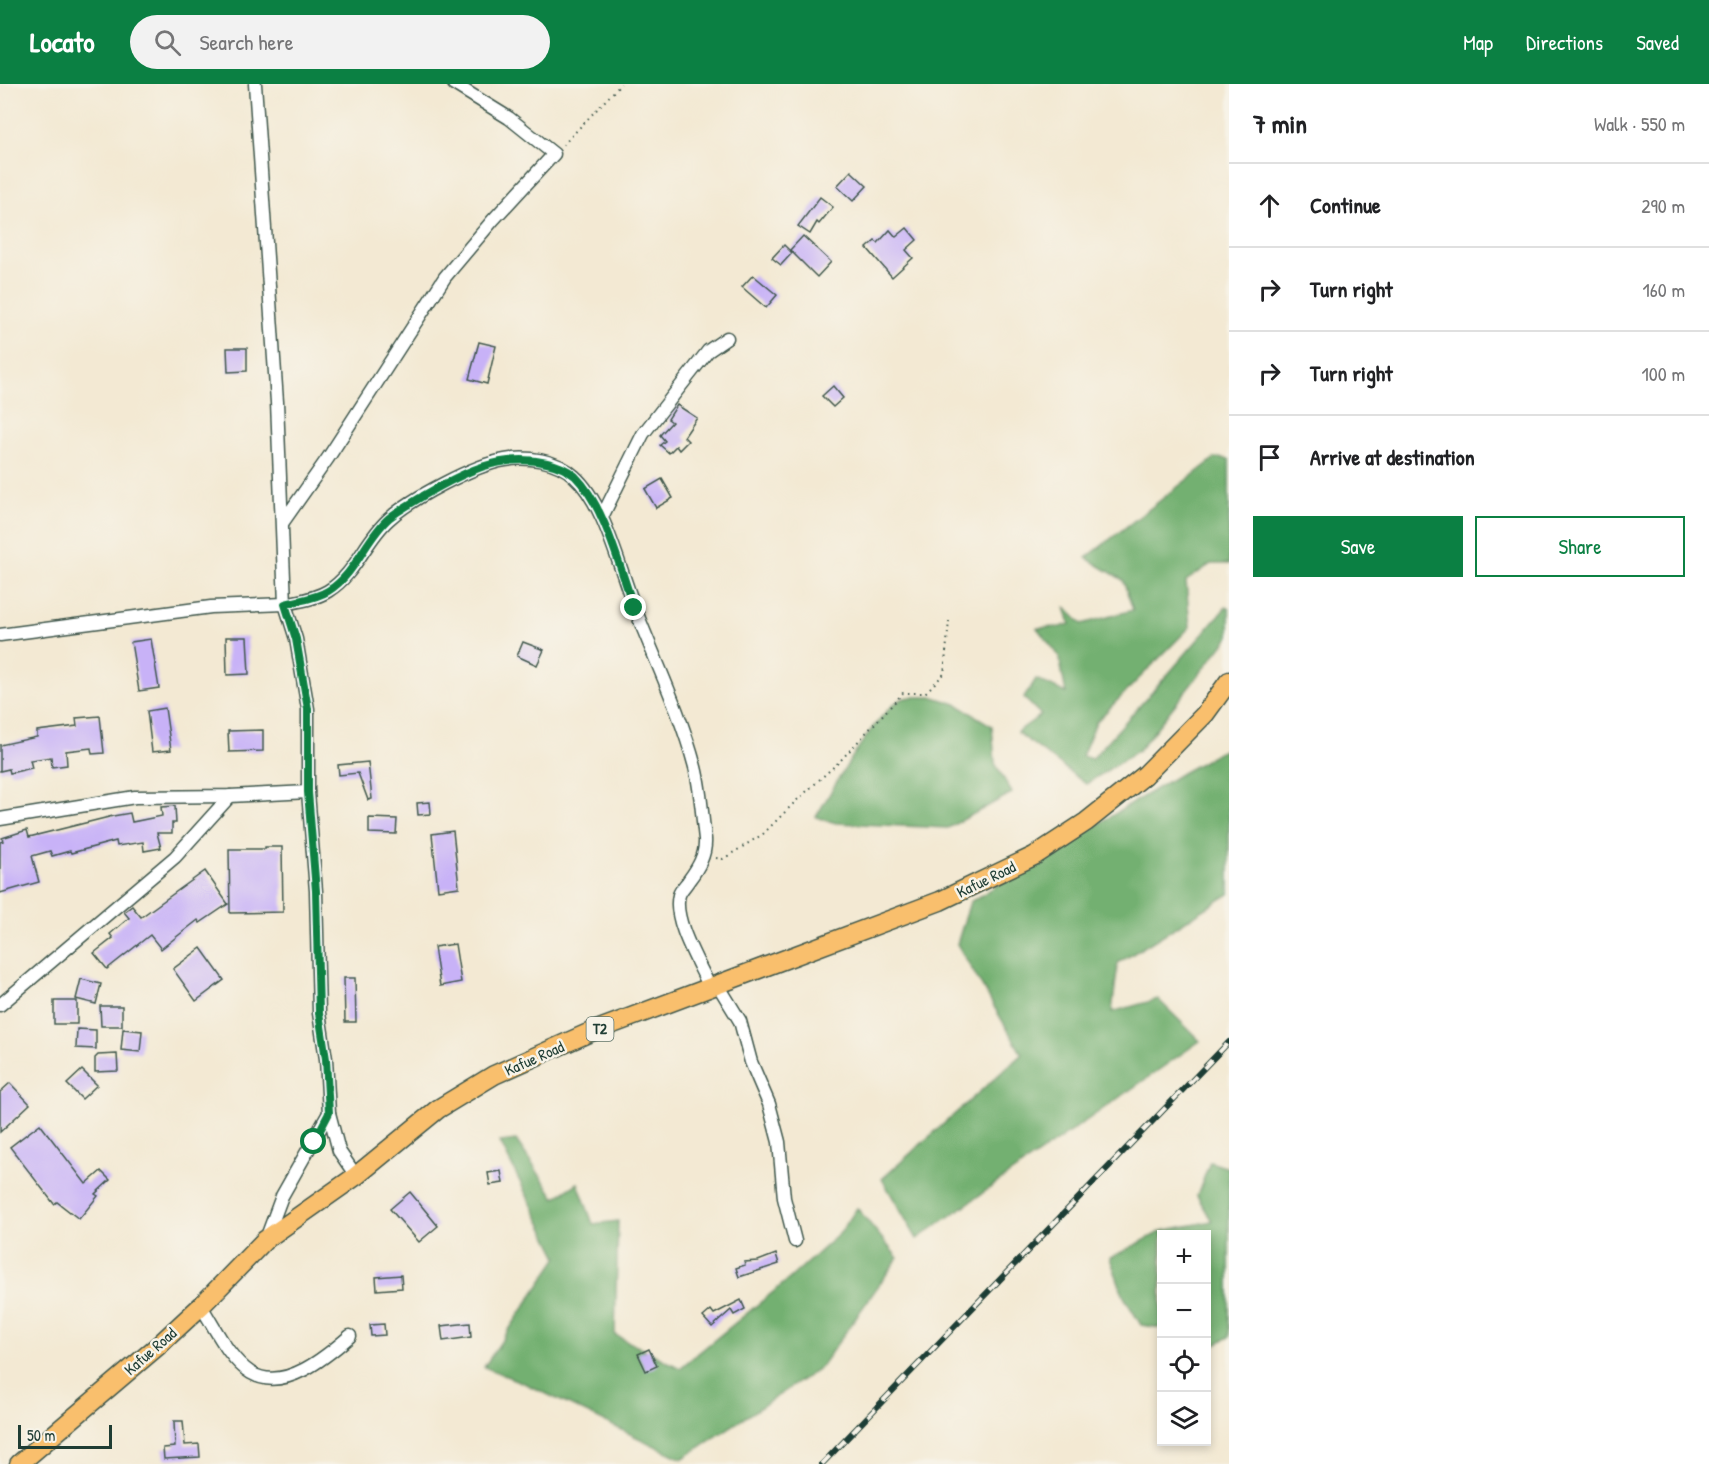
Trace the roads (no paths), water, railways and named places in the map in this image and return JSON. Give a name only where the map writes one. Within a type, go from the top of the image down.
[{"type":"highway","name":"Kafue Road","points":[[19,1464],[159,1345],[201,1306],[265,1240],[356,1176],[438,1109],[494,1076],[586,1034],[940,901],[1034,856],[1086,822],[1145,775],[1205,714],[1229,681]]},
{"type":"street","points":[[255,84],[277,402],[285,604],[296,639],[308,709],[308,792],[316,891],[319,1013],[326,1059],[329,1113],[339,1151],[356,1176]]},
{"type":"street","points":[[283,522],[328,458],[445,277],[493,220],[554,154],[509,118],[454,84]]},
{"type":"street","points":[[602,517],[643,434],[708,351],[727,339]]},
{"type":"street","points":[[0,635],[212,607],[285,604],[315,597],[339,583],[377,531],[389,519],[406,506],[477,468],[504,460],[528,458],[555,465],[574,475],[602,517],[634,608],[675,709],[696,769],[705,843],[704,857],[680,892],[677,906],[681,923],[714,987],[740,1021],[751,1062],[770,1104],[779,1142],[784,1198],[795,1241]]},
{"type":"street","points":[[0,819],[135,797],[308,792]]},
{"type":"street","points":[[0,1005],[175,857],[230,796]]},
{"type":"street","points":[[265,1240],[282,1196],[329,1113]]},
{"type":"street","points":[[201,1306],[232,1355],[249,1372],[261,1378],[272,1380],[295,1374],[323,1359],[350,1336]]},
{"type":"railway","points":[[822,1464],[1229,1042]]}]
